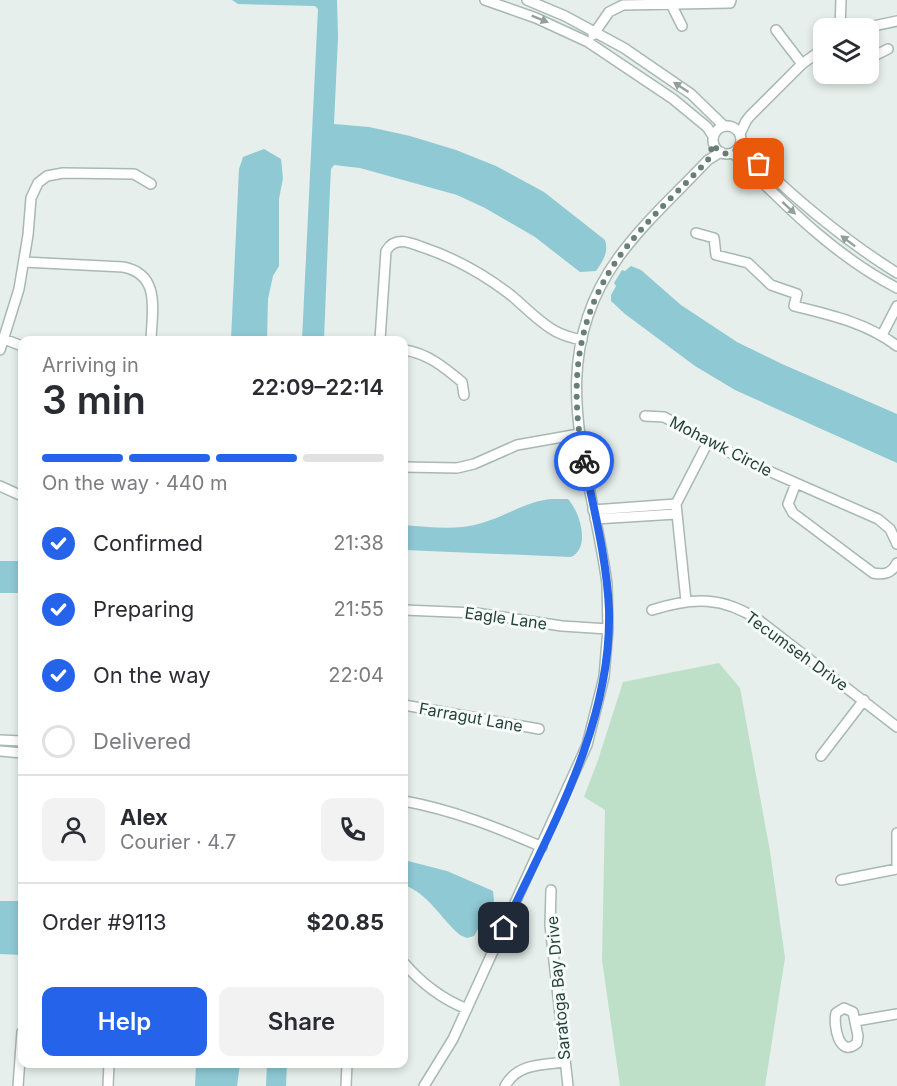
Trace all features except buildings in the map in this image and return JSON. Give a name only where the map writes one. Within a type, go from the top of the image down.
[{"type":"street","points":[[485,0],[564,29],[588,42],[673,99],[707,127],[721,152]]},
{"type":"street","points":[[527,0],[565,16],[624,48],[691,94],[740,134]]},
{"type":"street","points":[[588,42],[609,12],[623,2],[729,3],[731,0]]},
{"type":"street","points":[[840,18],[841,0]]},
{"type":"street","points":[[671,4],[682,26]]},
{"type":"street","points":[[879,25],[897,21]]},
{"type":"street","points":[[776,30],[802,64]]},
{"type":"street","points":[[879,53],[888,48]]},
{"type":"street","points":[[733,153],[740,145],[740,134],[746,121],[802,64],[813,56]]},
{"type":"street","points":[[708,160],[717,129],[746,121]]},
{"type":"street","points":[[740,145],[810,211],[850,243],[897,273]]},
{"type":"street","points":[[424,1086],[442,1059],[467,1009],[578,767],[594,721],[604,677],[609,629],[607,584],[579,434],[576,383],[582,340],[596,298],[617,260],[639,232],[708,160],[721,152],[733,153],[817,234],[880,280],[897,288]]},
{"type":"street","points":[[0,350],[1,337],[15,306],[24,262],[31,198],[42,179],[58,173],[134,174],[151,184]]},
{"type":"street","points":[[696,233],[714,238],[716,255],[748,263],[771,285],[797,294],[794,306],[841,318],[882,335],[897,346]]},
{"type":"street","points":[[380,336],[385,256],[388,246],[398,241],[408,242],[457,261],[492,282],[554,331],[582,340]]},
{"type":"street","points":[[24,262],[135,269],[150,285],[153,298],[151,336]]},
{"type":"street","points":[[882,335],[897,306]]},
{"type":"street","points":[[1,337],[18,344]]},
{"type":"street","points":[[408,351],[426,356],[444,367],[462,382],[464,395]]},
{"type":"street","name":"Mohawk Circle","points":[[645,416],[664,417],[708,442],[878,519],[890,529],[897,544]]},
{"type":"street","points":[[408,467],[458,468],[474,464],[517,445],[579,434]]},
{"type":"street","points":[[686,601],[676,509],[708,442]]},
{"type":"street","points":[[796,483],[788,504],[793,513],[873,573],[888,573],[897,563]]},
{"type":"street","points":[[0,486],[18,494]]},
{"type":"street","points":[[594,514],[676,509]]},
{"type":"street","name":"Tecumseh Drive","points":[[652,610],[686,601],[711,601],[749,614],[897,727]]},
{"type":"street","name":"Eagle Lane","points":[[408,610],[476,613],[562,626],[609,629]]},
{"type":"street","points":[[821,756],[864,700]]},
{"type":"street","name":"Farragut Lane","points":[[408,706],[539,729]]},
{"type":"street","points":[[0,740],[18,741]]},
{"type":"street","points":[[0,752],[18,753]]},
{"type":"street","points":[[408,802],[469,817],[542,847]]},
{"type":"street","points":[[841,880],[897,867],[897,833]]},
{"type":"street","name":"Saratoga Bay Drive","points":[[551,890],[550,924],[568,1086]]},
{"type":"street","points":[[408,967],[430,989],[467,1009]]},
{"type":"street","points":[[856,1021],[897,1014]]},
{"type":"street","points":[[504,1086],[511,1076],[525,1067],[565,1062]]},
{"type":"street","points":[[18,1086],[19,1068]]},
{"type":"street","points":[[108,1086],[109,1068]]},
{"type":"street","points":[[346,1086],[347,1068]]},
{"type":"green space","points":[[719,663],[740,688],[770,851],[785,958],[765,1086],[620,1086],[602,960],[605,810],[584,797],[623,682]]},
{"type":"water","points":[[232,0],[337,0],[338,37],[334,124],[369,127],[456,150],[496,166],[544,192],[605,240],[606,252],[596,271],[580,272],[535,237],[485,208],[457,195],[360,168],[334,165],[331,169],[324,336],[302,336],[318,9],[315,6],[238,4]]},
{"type":"water","points":[[264,149],[281,159],[283,178],[279,199],[279,266],[273,276],[268,299],[267,336],[231,336],[239,169],[243,157]]},
{"type":"water","points":[[631,266],[641,270],[681,305],[737,342],[897,414],[897,463],[735,390],[695,366],[611,301],[611,295],[616,286],[614,283],[622,270],[625,271]]},
{"type":"water","points":[[568,499],[576,512],[582,538],[581,546],[571,557],[408,550],[408,525],[463,527],[491,520],[543,500]]},
{"type":"water","points":[[0,561],[18,561],[18,593],[0,593]]},
{"type":"water","points":[[408,861],[447,871],[493,891],[494,901],[474,936],[467,938],[460,935],[427,900],[408,887]]},
{"type":"water","points":[[0,901],[18,901],[18,955],[0,954]]},
{"type":"water","points":[[196,1068],[239,1068],[237,1086],[195,1086]]},
{"type":"water","points":[[267,1068],[287,1068],[286,1086],[266,1086]]},
{"type":"way so far","points":[[584,461],[577,423],[578,361],[588,319],[605,279],[629,243],[708,160],[713,144],[725,154],[733,153],[740,145],[759,164]]},
{"type":"route","points":[[504,928],[587,745],[604,677],[609,629],[607,584],[584,461]]}]
